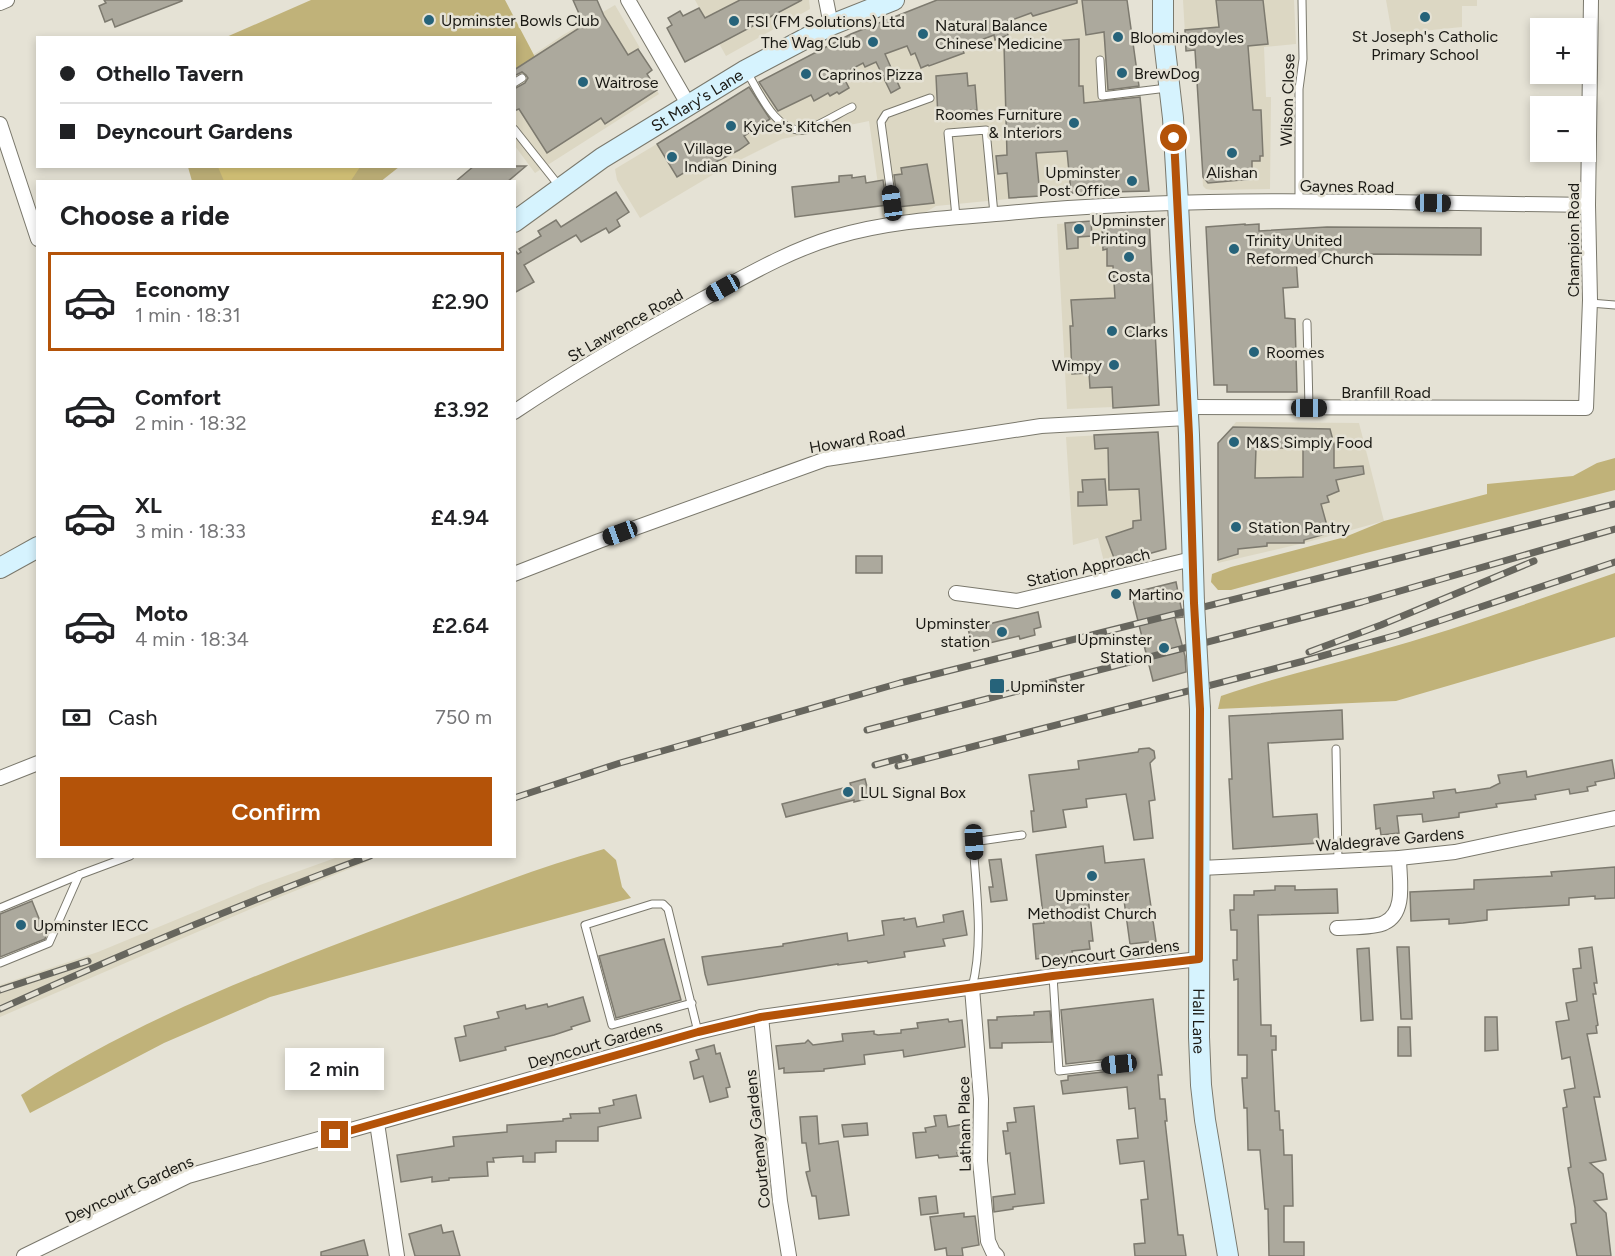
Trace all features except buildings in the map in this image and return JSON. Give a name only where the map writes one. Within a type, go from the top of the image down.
[{"type":"street","points":[[0,3],[7,0]]},
{"type":"street","points":[[628,0],[688,104]]},
{"type":"street","points":[[826,0],[831,25]]},
{"type":"street","name":"Hall Lane","points":[[1163,0],[1163,32],[1173,118],[1178,203],[1200,709],[1201,1085],[1228,1256]]},
{"type":"street","name":"Champion Road","points":[[1586,408],[1590,303],[1588,206],[1592,0]]},
{"type":"street","name":"St Mary's Lane","points":[[516,220],[602,158],[688,104],[831,25],[888,1]]},
{"type":"street","points":[[0,123],[36,233]]},
{"type":"street","name":"Gaynes Road","points":[[1178,203],[1299,201],[1588,206]]},
{"type":"street","name":"St Lawrence Road","points":[[516,411],[563,380],[685,309],[781,257],[836,237],[896,224],[1062,207],[1178,203]]},
{"type":"street","name":"Branfill Road","points":[[1187,413],[1309,408],[1586,408]]},
{"type":"street","name":"Howard Road","points":[[516,573],[826,459],[1041,426],[1187,413]]},
{"type":"street","points":[[0,568],[36,548]]},
{"type":"street","name":"Station Approach","points":[[956,593],[1017,601],[1192,559]]},
{"type":"street","points":[[0,778],[36,764]]},
{"type":"street","name":"Waldegrave Gardens","points":[[1201,868],[1399,858],[1455,852],[1615,818]]},
{"type":"street","points":[[1337,928],[1384,923],[1395,913],[1400,897],[1399,858]]},
{"type":"street","name":"Deyncourt Gardens","points":[[24,1256],[46,1251],[188,1176],[698,1032],[761,1017],[1053,976],[1199,959]]},
{"type":"street","name":"Latham Place","points":[[972,988],[981,1099],[980,1161],[988,1241],[993,1252],[998,1256]]},
{"type":"street","name":"Courtenay Gardens","points":[[761,1017],[780,1201],[789,1256]]},
{"type":"street","points":[[377,1123],[397,1256]]},
{"type":"lane","name":"Wilson Close","points":[[1299,201],[1299,89],[1303,59],[1302,0]]},
{"type":"lane","points":[[1100,60],[1102,96],[1169,87]]},
{"type":"lane","points":[[746,70],[776,118],[792,128],[805,130],[852,107]]},
{"type":"lane","points":[[516,82],[522,78]]},
{"type":"lane","points":[[896,224],[881,122],[886,114],[930,98]]},
{"type":"lane","points":[[956,218],[948,133],[986,130],[994,214]]},
{"type":"lane","points":[[516,132],[560,187]]},
{"type":"lane","points":[[1590,303],[1615,305]]},
{"type":"lane","points":[[1307,323],[1309,408]]},
{"type":"lane","points":[[1336,749],[1338,861]]},
{"type":"lane","points":[[972,988],[978,964],[974,842],[1022,834]]},
{"type":"lane","points":[[0,908],[125,858]]},
{"type":"lane","points":[[0,963],[49,943],[79,875]]},
{"type":"lane","points":[[692,1003],[612,1025],[585,925],[652,904],[663,904],[669,909],[692,1003],[698,1032]]},
{"type":"lane","points":[[1053,976],[1059,1071],[1119,1064]]},
{"type":"shaded area","points":[[311,0],[505,0],[535,57],[516,73],[516,36],[229,36]]},
{"type":"shaded area","points":[[695,0],[809,0],[810,9],[726,56]]},
{"type":"shaded area","points":[[937,0],[1127,0],[1140,92],[1149,191],[1071,193],[936,206],[926,212],[883,220],[869,121],[782,139],[724,168],[640,218],[617,180],[615,169],[782,69],[850,35]]},
{"type":"shaded area","points":[[1183,0],[1294,0],[1296,44],[1264,47],[1266,97],[1271,97],[1270,189],[1212,190],[1203,186],[1195,51],[1186,51]]},
{"type":"shaded area","name":"St Joseph's Catholic Primary School","points":[[1386,0],[1477,0],[1477,6],[1462,6],[1462,27],[1392,34]]},
{"type":"shaded area","name":"Waitrose","points":[[615,5],[640,48],[638,50],[652,70],[647,74],[659,94],[535,173],[516,147],[516,66],[563,35]]},
{"type":"shaded area","points":[[188,168],[398,168],[383,180],[192,180]]},
{"type":"shaded area","points":[[218,168],[359,168],[351,180],[224,180]]},
{"type":"shaded area","points":[[1149,218],[1159,405],[1067,409],[1057,224]]},
{"type":"shaded area","points":[[1236,422],[1359,423],[1384,521],[1218,563],[1218,443]]},
{"type":"shaded area","points":[[1156,432],[1159,435],[1166,549],[1105,566],[1098,538],[1073,545],[1066,437]]},
{"type":"shaded area","points":[[1615,458],[1615,490],[1231,590],[1218,590],[1211,582],[1212,574],[1231,567],[1345,537],[1384,521],[1487,494],[1487,484],[1573,476],[1597,463]]},
{"type":"shaded area","points":[[1615,573],[1615,637],[1396,701],[1218,709],[1221,696],[1433,635]]},
{"type":"shaded area","points":[[604,849],[616,860],[622,887],[631,898],[270,997],[164,1043],[30,1113],[21,1095],[113,1041],[257,975],[529,873]]},
{"type":"shaded area","points":[[335,858],[368,858],[369,861],[253,908],[0,1017],[0,985],[98,952],[260,885]]},
{"type":"railway","points":[[516,797],[620,763],[900,683],[1615,504]]},
{"type":"railway","points":[[867,730],[1362,602],[1615,529]]},
{"type":"railway","points":[[1309,652],[1381,625],[1534,561]]},
{"type":"railway","points":[[898,766],[1397,635],[1615,562]]},
{"type":"railway","points":[[875,765],[905,757]]},
{"type":"railway","points":[[0,1009],[184,929],[365,858]]},
{"type":"railway","points":[[0,990],[88,961]]},
{"type":"place","name":"St Joseph's Catholic Primary School","points":[[1425,17]]},
{"type":"place","name":"Upminster Bowls Club","points":[[429,20]]},
{"type":"place","name":"FSI (FM Solutions) Ltd","points":[[734,21]]},
{"type":"place","name":"Natural Balance Chinese Medicine","points":[[923,34]]},
{"type":"place","name":"Bloomingdoyles","points":[[1118,37]]},
{"type":"place","name":"The Wag Club","points":[[873,42]]},
{"type":"place","name":"BrewDog","points":[[1122,73]]},
{"type":"place","name":"Caprinos Pizza","points":[[806,74]]},
{"type":"place","name":"Waitrose","points":[[583,82]]},
{"type":"place","name":"Roomes Furniture & Interiors","points":[[1074,123]]},
{"type":"place","name":"Kyice's Kitchen","points":[[731,126]]},
{"type":"place","name":"Alishan","points":[[1232,153]]},
{"type":"place","name":"Village Indian Dining","points":[[672,157]]},
{"type":"place","name":"Upminster Post Office","points":[[1132,181]]},
{"type":"place","name":"Upminster Printing","points":[[1079,229]]},
{"type":"place","name":"Trinity United Reformed Church","points":[[1234,249]]},
{"type":"place","name":"Costa","points":[[1129,257]]},
{"type":"place","name":"Clarks","points":[[1112,331]]},
{"type":"place","name":"Roomes","points":[[1254,352]]},
{"type":"place","name":"Wimpy","points":[[1114,365]]},
{"type":"place","name":"M&S Simply Food","points":[[1234,442]]},
{"type":"place","name":"Station Pantry","points":[[1236,527]]},
{"type":"place","name":"Martino","points":[[1116,594]]},
{"type":"place","name":"Upminster station","points":[[1002,632]]},
{"type":"place","name":"Upminster Station","points":[[1164,648]]},
{"type":"place","name":"Upminster","points":[[997,686]]},
{"type":"place","name":"LUL Signal Box","points":[[848,792]]},
{"type":"place","name":"Upminster Methodist Church","points":[[1092,876]]},
{"type":"place","name":"Upminster IECC","points":[[21,925]]},
{"type":"route","points":[[335,1135],[698,1032],[761,1017],[1053,976],[1199,959],[1200,709],[1174,138]]}]
